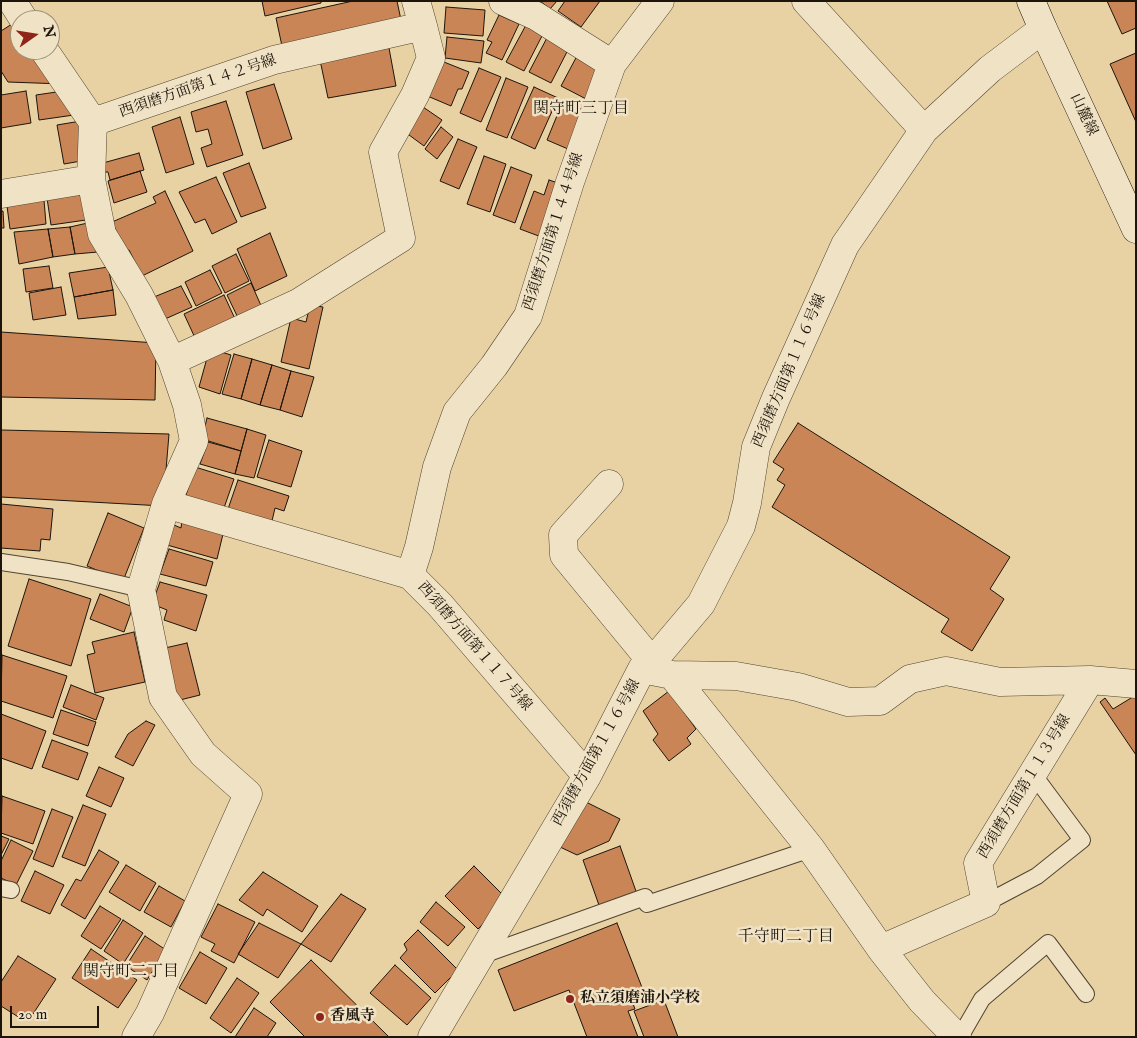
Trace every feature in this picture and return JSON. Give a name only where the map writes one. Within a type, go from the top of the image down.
[{"type":"street","points":[[503,1],[536,16],[612,64]]},
{"type":"street","name":"西須磨方面第１４４号線","points":[[410,575],[419,547],[437,467],[457,412],[494,366],[528,316],[570,182],[612,64],[660,1]]},
{"type":"street","points":[[806,1],[924,130]]},
{"type":"street","name":"山麓線","points":[[1031,1],[1136,229]]},
{"type":"street","points":[[172,361],[298,303],[401,238],[383,152],[414,95],[431,58],[419,14]]},
{"type":"street","name":"西須磨方面第１４２号線","points":[[93,122],[274,60],[419,14]]},
{"type":"street","name":"西須磨方面第１１６号線","points":[[432,1037],[587,776],[655,669],[701,604],[741,526],[747,503],[756,447],[845,245],[924,130],[990,70],[1043,29]]},
{"type":"street","points":[[51,60],[93,122],[91,179],[102,234],[139,295],[172,361],[187,405],[194,441],[166,504],[141,589],[163,697],[203,754],[248,794],[150,1013],[136,1037]]},
{"type":"street","points":[[1,194],[91,179]]},
{"type":"street","points":[[609,484],[563,535],[564,555],[655,669],[811,849],[881,949],[922,1001],[959,1037]]},
{"type":"street","name":"西須磨方面第１１７号線","points":[[166,504],[410,575],[440,605],[587,776]]},
{"type":"street","points":[[655,669],[736,676],[798,687],[848,702],[880,701],[910,679],[946,671],[1000,682],[1090,680],[1136,684]]},
{"type":"street","name":"西須磨方面第１１３号線","points":[[986,902],[978,863],[1090,680]]},
{"type":"street","points":[[881,949],[986,902]]},
{"type":"lane","points":[[1,562],[68,572],[141,589]]},
{"type":"lane","points":[[986,902],[1038,876],[1082,840],[1033,774]]},
{"type":"lane","points":[[480,956],[646,900],[811,849]]},
{"type":"lane","points":[[959,1037],[982,999],[1048,942],[1086,994]]},
{"type":"building","points":[[262,1],[321,1],[321,3],[265,16]]},
{"type":"building","points":[[353,1],[397,1],[401,20],[282,46],[276,18]]},
{"type":"building","points":[[540,1],[557,1],[550,9]]},
{"type":"building","points":[[565,1],[600,1],[581,27],[558,11]]},
{"type":"building","points":[[1107,1],[1136,1],[1136,28],[1122,34]]},
{"type":"building","points":[[446,7],[485,10],[483,36],[444,33]]},
{"type":"building","points":[[499,15],[519,24],[502,60],[486,53],[492,42],[487,40]]},
{"type":"building","points":[[10,25],[10,60],[48,60],[63,84],[8,82],[1,71],[1,31]]},
{"type":"building","points":[[526,25],[543,34],[524,71],[506,62]]},
{"type":"building","points":[[549,34],[570,46],[551,83],[529,72]]},
{"type":"building","points":[[447,37],[484,41],[481,63],[445,58]]},
{"type":"building","points":[[389,48],[396,86],[328,98],[320,60]]},
{"type":"building","points":[[1136,53],[1136,122],[1110,64]]},
{"type":"building","points":[[578,54],[607,69],[590,101],[561,86]]},
{"type":"building","points":[[439,60],[469,72],[462,89],[458,89],[451,106],[425,95]]},
{"type":"building","points":[[479,68],[501,77],[481,122],[460,113]]},
{"type":"building","points":[[506,78],[528,87],[507,138],[486,130]]},
{"type":"building","points":[[274,84],[292,139],[263,149],[246,92]]},
{"type":"building","points":[[534,87],[558,98],[535,149],[511,138]]},
{"type":"building","points":[[70,90],[74,115],[39,120],[36,95]]},
{"type":"building","points":[[26,91],[31,123],[1,128],[1,95]]},
{"type":"building","points":[[226,101],[243,155],[207,167],[201,148],[212,144],[208,129],[196,132],[191,112]]},
{"type":"building","points":[[563,101],[591,113],[575,152],[547,140]]},
{"type":"building","points":[[423,107],[442,120],[424,146],[405,132]]},
{"type":"building","points":[[180,117],[194,164],[166,173],[152,127]]},
{"type":"building","points":[[81,121],[87,160],[64,164],[57,125]]},
{"type":"building","points":[[441,127],[453,137],[437,159],[425,149]]},
{"type":"building","points":[[458,139],[477,147],[459,189],[440,181]]},
{"type":"building","points":[[139,153],[144,170],[110,180],[108,172],[105,172],[103,163]]},
{"type":"building","points":[[484,156],[506,164],[490,212],[467,204]]},
{"type":"building","points":[[249,163],[266,208],[241,217],[223,173]]},
{"type":"building","points":[[511,167],[532,175],[515,223],[493,215]]},
{"type":"building","points":[[140,171],[147,192],[114,203],[108,181]]},
{"type":"building","points":[[216,177],[237,222],[212,234],[205,219],[195,223],[179,192]]},
{"type":"building","points":[[549,180],[564,185],[544,238],[520,229],[534,191],[544,195]]},
{"type":"building","points":[[165,191],[193,251],[142,276],[129,250],[126,251],[112,222],[156,203],[153,197]]},
{"type":"building","points":[[81,193],[86,220],[51,225],[47,198]]},
{"type":"building","points":[[44,200],[46,224],[10,229],[7,206]]},
{"type":"building","points":[[1,211],[3,211],[4,228],[1,228]]},
{"type":"building","points":[[92,222],[98,252],[75,254],[70,227]]},
{"type":"building","points":[[70,227],[75,254],[53,257],[48,229]]},
{"type":"building","points":[[48,229],[53,257],[19,264],[14,232]]},
{"type":"building","points":[[270,233],[287,276],[255,291],[237,249]]},
{"type":"building","points":[[236,254],[249,281],[225,293],[212,266]]},
{"type":"building","points":[[49,266],[53,288],[26,292],[23,269]]},
{"type":"building","points":[[108,267],[113,290],[74,297],[69,273]]},
{"type":"building","points":[[210,270],[222,293],[196,306],[185,282]]},
{"type":"building","points":[[251,283],[263,310],[240,322],[227,295]]},
{"type":"building","points":[[181,286],[192,307],[165,319],[154,297]]},
{"type":"building","points":[[61,287],[66,315],[33,320],[29,293]]},
{"type":"building","points":[[113,290],[116,315],[78,319],[74,297]]},
{"type":"building","points":[[224,295],[236,321],[196,340],[184,314]]},
{"type":"building","points":[[310,305],[323,307],[309,369],[281,362],[291,318],[306,322]]},
{"type":"building","points":[[1,332],[156,343],[155,400],[1,397]]},
{"type":"building","points":[[218,351],[231,355],[220,394],[199,387],[207,358]]},
{"type":"building","points":[[234,354],[252,359],[241,399],[222,394]]},
{"type":"building","points":[[252,359],[272,365],[260,405],[241,399]]},
{"type":"building","points":[[272,365],[291,371],[280,410],[260,405]]},
{"type":"building","points":[[291,371],[314,377],[302,417],[280,410]]},
{"type":"building","points":[[207,418],[247,429],[241,451],[202,439]]},
{"type":"building","points":[[798,423],[1010,557],[990,589],[1004,599],[972,651],[941,632],[949,619],[772,507],[785,485],[777,480],[784,469],[773,462]]},
{"type":"building","points":[[247,429],[266,435],[254,478],[235,474]]},
{"type":"building","points":[[1,430],[169,434],[163,506],[1,497]]},
{"type":"building","points":[[269,440],[302,451],[291,487],[257,477]]},
{"type":"building","points":[[208,442],[241,451],[235,474],[200,464]]},
{"type":"building","points":[[195,467],[234,479],[224,508],[185,498]]},
{"type":"building","points":[[238,480],[289,496],[284,511],[275,508],[272,521],[228,509]]},
{"type":"building","points":[[1,504],[53,509],[50,540],[41,539],[40,551],[1,548]]},
{"type":"building","points":[[108,513],[144,528],[123,581],[87,566]]},
{"type":"building","points":[[182,520],[223,534],[217,559],[167,545],[174,525],[181,528]]},
{"type":"building","points":[[169,549],[213,562],[206,586],[160,574]]},
{"type":"building","points":[[29,579],[91,599],[71,666],[8,646]]},
{"type":"building","points":[[160,582],[207,595],[196,631],[164,620],[167,610],[152,604]]},
{"type":"building","points":[[100,594],[133,607],[124,632],[90,619]]},
{"type":"building","points":[[134,632],[145,682],[95,693],[87,655],[95,653],[92,642]]},
{"type":"building","points":[[187,643],[200,695],[176,701],[165,648]]},
{"type":"building","points":[[2,655],[67,676],[53,718],[1,701]]},
{"type":"building","points":[[71,685],[104,698],[96,720],[63,707]]},
{"type":"building","points":[[669,691],[696,729],[687,738],[691,744],[669,761],[653,740],[658,734],[643,711]]},
{"type":"building","points":[[1136,695],[1136,755],[1100,702],[1105,698],[1113,709]]},
{"type":"building","points":[[61,710],[96,722],[88,746],[53,734]]},
{"type":"building","points":[[1,714],[46,731],[32,769],[1,758]]},
{"type":"building","points":[[146,721],[155,725],[133,766],[115,757],[128,734]]},
{"type":"building","points":[[52,740],[88,753],[78,780],[42,767]]},
{"type":"building","points":[[99,767],[124,778],[111,807],[86,796]]},
{"type":"building","points":[[2,796],[45,811],[33,844],[1,833]]},
{"type":"building","points":[[584,801],[620,819],[609,841],[577,855],[560,847]]},
{"type":"building","points":[[83,805],[106,814],[85,866],[62,857]]},
{"type":"building","points":[[52,809],[73,817],[53,867],[33,859]]},
{"type":"building","points":[[1,836],[9,839],[1,855]]},
{"type":"building","points":[[11,840],[33,851],[16,885],[1,878],[1,861]]},
{"type":"building","points":[[620,846],[637,894],[600,908],[583,860]]},
{"type":"building","points":[[99,850],[119,862],[85,919],[61,905],[76,879],[81,881]]},
{"type":"building","points":[[126,865],[156,883],[140,911],[109,892]]},
{"type":"building","points":[[474,866],[507,899],[478,929],[445,896]]},
{"type":"building","points":[[35,871],[64,885],[50,914],[21,901]]},
{"type":"building","points":[[263,872],[318,906],[302,932],[267,909],[263,916],[239,900]]},
{"type":"building","points":[[159,886],[185,901],[171,927],[144,912]]},
{"type":"building","points":[[341,894],[366,909],[331,962],[301,944]]},
{"type":"building","points":[[436,902],[465,927],[448,946],[420,922]]},
{"type":"building","points":[[218,904],[255,922],[234,963],[211,951],[215,944],[201,937]]},
{"type":"building","points":[[100,906],[121,919],[101,949],[81,936]]},
{"type":"building","points":[[123,920],[143,933],[123,964],[104,951]]},
{"type":"building","points":[[259,923],[301,944],[278,978],[238,954]]},
{"type":"building","points":[[617,923],[643,990],[630,996],[635,1009],[628,1011],[638,1037],[587,1037],[569,990],[514,1011],[498,970]]},
{"type":"building","points":[[418,930],[458,970],[435,993],[400,958],[407,950],[404,944]]},
{"type":"building","points":[[145,936],[166,950],[147,980],[126,966]]},
{"type":"building","points":[[91,949],[137,980],[118,1008],[72,978]]},
{"type":"building","points":[[200,952],[227,968],[206,1004],[179,988]]},
{"type":"building","points":[[18,956],[56,979],[31,1017],[24,1012],[20,1018],[1,1006],[1,982]]},
{"type":"building","points":[[311,960],[389,1037],[305,1037],[270,1002]]},
{"type":"building","points":[[395,965],[431,998],[407,1025],[370,993]]},
{"type":"building","points":[[237,978],[259,993],[231,1033],[210,1018]]},
{"type":"building","points":[[664,1000],[678,1037],[644,1037],[634,1011]]},
{"type":"building","points":[[254,1008],[276,1023],[267,1037],[235,1037]]},
{"type":"place","name":"私立須磨浦小学校","points":[[570,999]]},
{"type":"place","name":"香風寺","points":[[320,1017]]},
{"type":"district","name":"関守町三丁目","points":[[581,110]]},
{"type":"district","name":"千守町二丁目","points":[[786,938]]},
{"type":"district","name":"関守町二丁目","points":[[131,973]]}]
